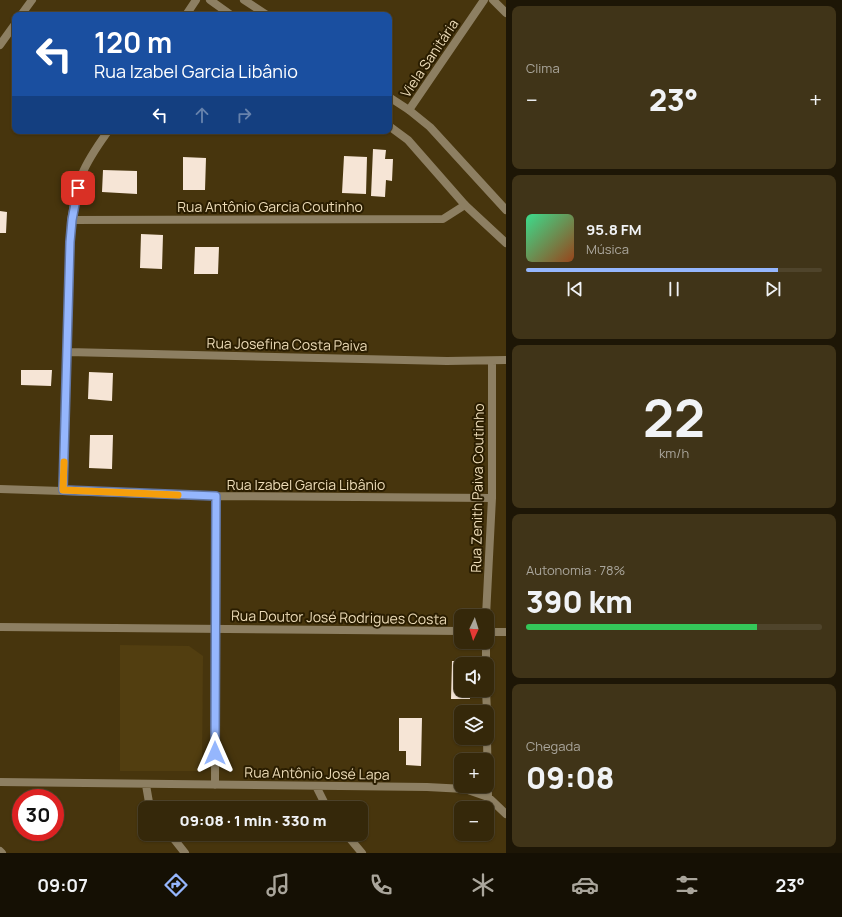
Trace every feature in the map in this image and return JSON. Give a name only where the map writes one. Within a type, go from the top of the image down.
[{"type":"street","points":[[23,12],[32,0]]},
{"type":"street","points":[[188,12],[196,0]]},
{"type":"street","points":[[210,0],[227,12]]},
{"type":"street","points":[[244,0],[262,12]]},
{"type":"street","name":"Viela Sanitária","points":[[409,110],[484,0]]},
{"type":"street","points":[[493,0],[506,13]]},
{"type":"street","points":[[0,45],[12,28]]},
{"type":"street","points":[[392,99],[409,110],[430,127],[506,210]]},
{"type":"street","points":[[392,128],[408,140],[465,205],[506,243]]},
{"type":"street","points":[[63,490],[72,220],[80,178],[89,159],[106,134]]},
{"type":"street","name":"Rua Antônio Garcia Coutinho","points":[[72,220],[443,219],[465,205]]},
{"type":"street","name":"Rua Josefina Costa Paiva","points":[[68,352],[492,361],[506,360]]},
{"type":"street","name":"Rua Zenith Paiva Coutinho","points":[[486,609],[492,498],[492,361]]},
{"type":"street","name":"Rua Izabel Garcia Libânio","points":[[0,489],[216,496],[492,498]]},
{"type":"street","points":[[215,784],[216,496]]},
{"type":"street","name":"Rua Doutor José Rodrigues Costa","points":[[0,626],[454,631]]},
{"type":"street","points":[[494,632],[506,632]]},
{"type":"street","points":[[487,745],[488,797]]},
{"type":"street","name":"Rua Antônio José Lapa","points":[[0,782],[146,785],[215,784],[427,787],[465,789],[488,797],[506,814]]},
{"type":"street","points":[[146,785],[149,801]]},
{"type":"street","points":[[316,786],[324,801]]},
{"type":"street","points":[[176,841],[185,853]]},
{"type":"street","points":[[352,841],[362,853]]},
{"type":"shaded area","points":[[120,645],[189,646],[203,656],[202,771],[120,771]]},
{"type":"building","points":[[373,149],[386,150],[385,159],[393,159],[392,181],[386,180],[385,197],[371,196]]},
{"type":"building","points":[[344,156],[367,157],[366,194],[342,193]]},
{"type":"building","points":[[183,157],[206,158],[205,190],[183,190]]},
{"type":"building","points":[[103,170],[137,171],[137,194],[102,192]]},
{"type":"building","points":[[0,211],[7,212],[6,233],[0,233]]},
{"type":"building","points":[[141,234],[163,235],[162,269],[140,268]]},
{"type":"building","points":[[195,247],[219,247],[218,274],[194,274]]},
{"type":"building","points":[[21,370],[52,370],[51,386],[21,385]]},
{"type":"building","points":[[89,372],[113,373],[112,401],[88,399]]},
{"type":"building","points":[[90,435],[113,435],[112,469],[89,468]]},
{"type":"building","points":[[452,661],[454,661],[454,697],[470,697],[470,699],[451,699]]},
{"type":"building","points":[[399,718],[422,718],[421,766],[406,765],[406,751],[399,751]]},
{"type":"slow traffic","points":[[64,462],[63,490],[178,495]]},
{"type":"route","points":[[78,188],[75,198],[70,242],[63,490],[216,496],[215,753]]}]
